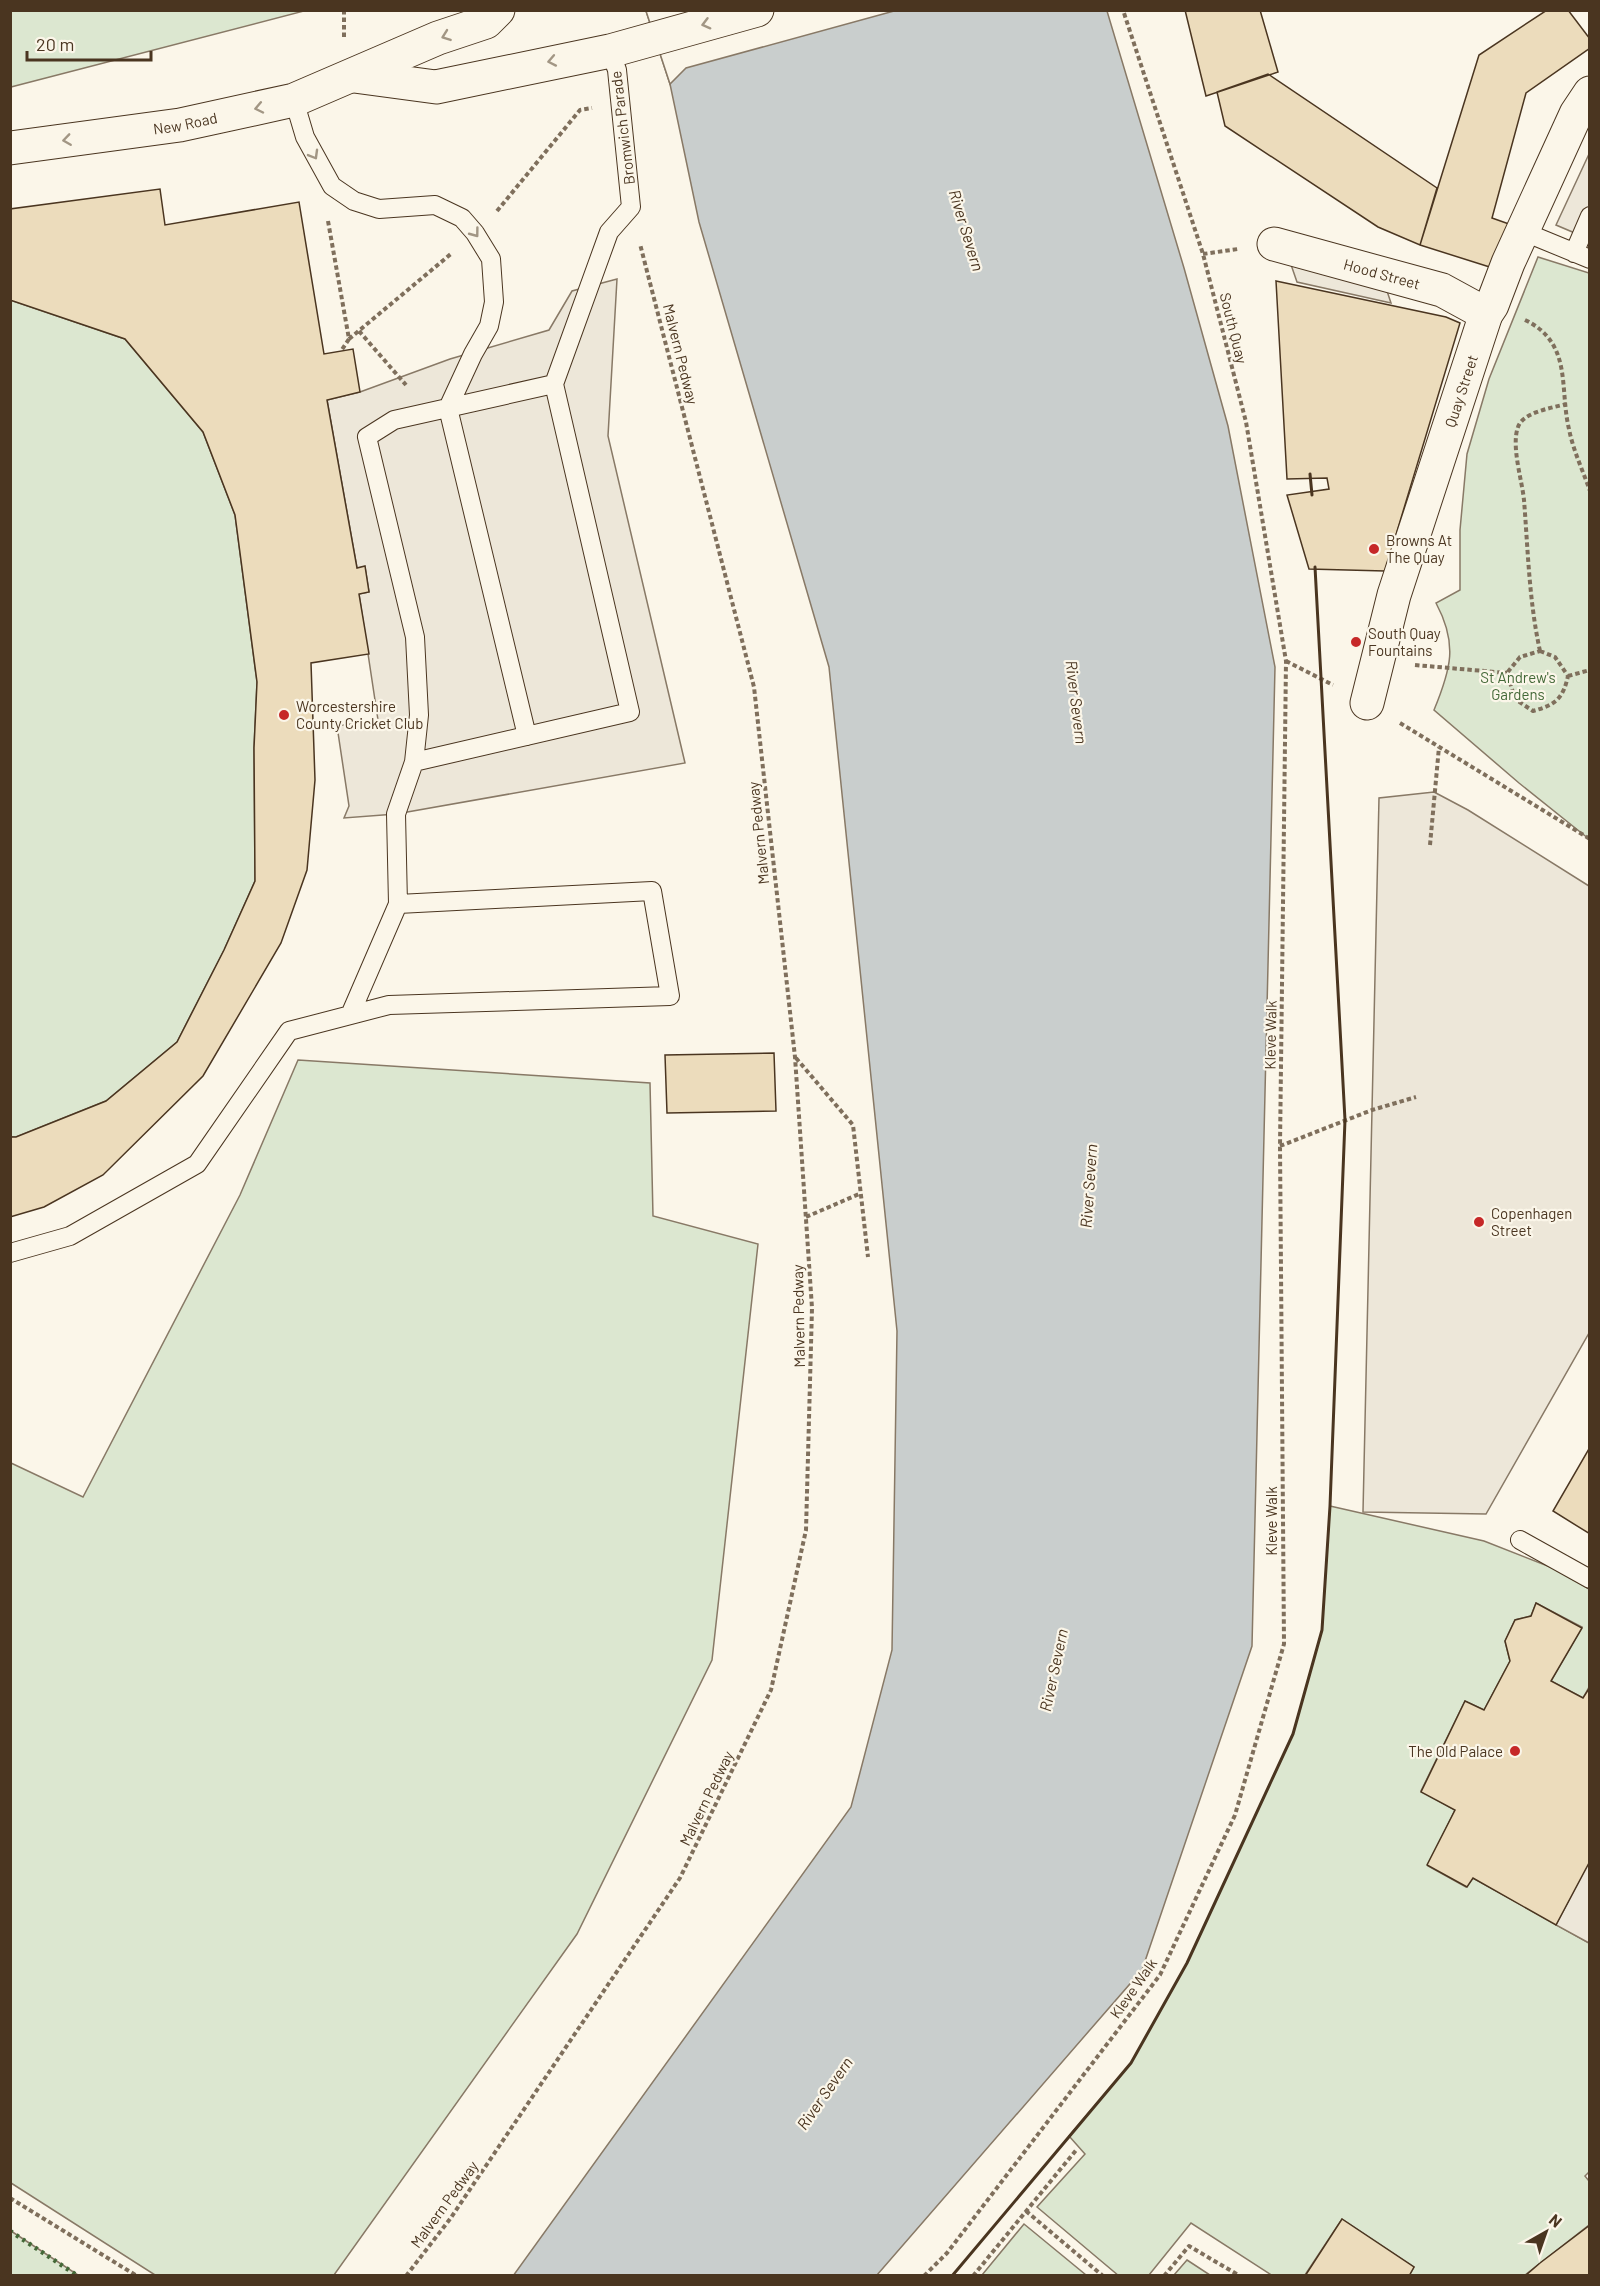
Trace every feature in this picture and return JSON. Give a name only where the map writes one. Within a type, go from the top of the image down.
[{"type":"main road","name":"New Road","points":[[10,148],[180,125],[294,100],[438,38],[486,22],[498,10]]},
{"type":"main road","name":"New Road","points":[[354,76],[436,87],[610,51],[757,10]]},
{"type":"main road","name":"Quay Street","points":[[1367,703],[1394,595],[1489,310],[1522,231],[1576,114],[1590,93]]},
{"type":"main road","name":"Hood Street","points":[[1274,243],[1442,290],[1489,310]]},
{"type":"lane","name":"Bromwich Parade","points":[[554,384],[609,232],[631,207],[617,69],[610,51]]},
{"type":"lane","points":[[294,100],[305,137],[332,186],[354,201],[379,209],[435,205],[462,218],[475,233],[491,259],[494,302],[489,326],[448,408],[527,736]]},
{"type":"lane","points":[[1522,231],[1582,256],[1590,216]]},
{"type":"lane","points":[[350,1015],[398,904],[396,814],[414,762],[418,715],[415,638],[367,436],[394,420],[554,384],[630,712],[414,762]]},
{"type":"lane","points":[[10,1253],[70,1236],[197,1164],[289,1031],[389,1005],[670,996],[652,891],[398,904]]},
{"type":"lane","points":[[1520,1540],[1590,1579]]},
{"type":"path","name":"South Quay","points":[[1123,10],[1203,254],[1246,422],[1286,661]]},
{"type":"path","points":[[332,186],[326,209],[349,339],[341,351]]},
{"type":"path","name":"Malvern Pedway","points":[[406,2276],[450,2219],[680,1878],[771,1690],[806,1530],[812,1308],[795,1057],[754,687],[645,262]]},
{"type":"path","points":[[1489,310],[1529,322],[1545,333],[1558,352],[1569,430],[1590,491]]},
{"type":"path","points":[[359,331],[429,412]]},
{"type":"path","points":[[1540,651],[1534,624],[1524,499],[1516,441],[1518,425],[1529,415],[1566,404]]},
{"type":"path","points":[[1540,651],[1555,657],[1568,676],[1565,689],[1552,706],[1533,711],[1515,699],[1507,673],[1520,657],[1540,651]]},
{"type":"path","points":[[1286,661],[1367,703],[1590,839]]},
{"type":"path","name":"Kleve Walk","points":[[924,2276],[946,2253],[1160,1975],[1235,1815],[1284,1644],[1280,1146],[1286,661]]},
{"type":"path","points":[[1444,668],[1507,673]]},
{"type":"path","points":[[1568,676],[1590,670]]},
{"type":"path","points":[[1430,845],[1439,747]]},
{"type":"path","points":[[795,1057],[853,1125],[859,1194],[868,1257]]},
{"type":"path","points":[[1280,1146],[1372,1110],[1416,1097]]},
{"type":"path","points":[[806,1216],[859,1194]]},
{"type":"path","points":[[973,2276],[1077,2149]]},
{"type":"path","points":[[10,2198],[137,2276]]},
{"type":"path","points":[[1026,2211],[1103,2276]]},
{"type":"path","points":[[1164,2276],[1189,2246],[1240,2276]]},
{"type":"green space","points":[[11,10],[304,10],[304,11],[11,87]]},
{"type":"green space","name":"St Andrew's Gardens","points":[[1538,257],[1589,273],[1589,839],[1434,710],[1445,682],[1450,656],[1447,631],[1436,603],[1460,590],[1460,530],[1467,454],[1489,379]]},
{"type":"green space","points":[[10,300],[125,339],[203,432],[235,515],[257,682],[254,748],[255,881],[224,950],[177,1042],[106,1101],[16,1137],[11,1137]]},
{"type":"green space","points":[[298,1060],[650,1083],[653,1216],[758,1244],[712,1660],[577,1934],[334,2275],[155,2275],[11,2183],[11,1463],[83,1497],[240,1195]]},
{"type":"green space","points":[[1330,1506],[1484,1541],[1563,1572],[1589,1589],[1589,1687],[1583,1698],[1551,1681],[1582,1627],[1536,1603],[1531,1616],[1515,1620],[1505,1641],[1510,1661],[1484,1710],[1465,1701],[1421,1791],[1455,1810],[1428,1866],[1466,1887],[1473,1878],[1589,1943],[1590,2171],[1585,2176],[1589,2181],[1589,2225],[1525,2275],[1409,2276],[1414,2267],[1342,2219],[1305,2275],[1273,2276],[1191,2223],[1149,2275],[1119,2276],[1037,2207],[1085,2154],[1069,2136],[1131,2063],[1187,1963],[1293,1734],[1322,1630]]},
{"type":"green space","points":[[1024,2224],[1086,2275],[982,2275]]},
{"type":"green space","points":[[11,2231],[78,2275],[11,2275]]},
{"type":"green space","points":[[1187,2260],[1210,2275],[1174,2275]]},
{"type":"shaded area","points":[[1589,154],[1589,239],[1556,225]]},
{"type":"shaded area","points":[[1287,253],[1383,279],[1391,303],[1297,282]]},
{"type":"shaded area","points":[[617,279],[608,436],[685,763],[396,814],[344,818],[349,806],[337,726],[378,720],[359,594],[369,592],[365,567],[357,568],[327,400],[360,392],[450,359],[549,330],[572,291]]},
{"type":"shaded area","name":"Copenhagen Street","points":[[1434,792],[1468,810],[1589,886],[1589,1333],[1486,1514],[1363,1512],[1379,798]]},
{"type":"shaded area","points":[[1589,1861],[1589,1943],[1556,1925]]},
{"type":"water","name":"River Severn","points":[[646,11],[1107,11],[1184,268],[1228,426],[1275,667],[1252,1646],[1142,1970],[877,2275],[513,2276],[851,1807],[892,1650],[897,1331],[829,667],[699,222],[670,84]]},
{"type":"pier","points":[[646,11],[894,11],[686,68],[670,84]]},
{"type":"building","points":[[1185,10],[1260,10],[1278,72],[1206,96]]},
{"type":"building","points":[[1547,10],[1568,10],[1590,39],[1590,48],[1526,93],[1492,218],[1509,224],[1496,269],[1420,245],[1479,55]]},
{"type":"building","points":[[1268,74],[1437,188],[1420,245],[1378,227],[1225,126],[1217,92]]},
{"type":"building","name":"Worcestershire County Cricket Club","points":[[160,189],[165,225],[299,202],[324,354],[353,349],[360,392],[327,400],[357,568],[365,566],[369,592],[359,594],[369,654],[311,663],[315,780],[307,870],[281,943],[203,1076],[103,1175],[44,1207],[10,1217],[10,1137],[16,1137],[106,1101],[177,1042],[224,950],[255,881],[254,748],[257,682],[235,515],[203,432],[125,339],[10,300],[10,209]]},
{"type":"building","points":[[1276,281],[1446,317],[1460,323],[1385,571],[1309,569],[1287,495],[1329,489],[1327,478],[1287,479]]},
{"type":"building","points":[[774,1053],[776,1111],[667,1113],[665,1055]]},
{"type":"building","points":[[1590,1447],[1590,1534],[1553,1511]]},
{"type":"building","name":"The Old Palace","points":[[1536,1603],[1582,1628],[1551,1681],[1583,1698],[1590,1687],[1590,1861],[1556,1925],[1473,1878],[1467,1887],[1427,1865],[1455,1810],[1421,1792],[1465,1701],[1484,1710],[1510,1661],[1505,1641],[1515,1620],[1531,1616]]},
{"type":"building","points":[[1342,2219],[1414,2267],[1409,2276],[1305,2276]]},
{"type":"building","points":[[1590,2225],[1590,2276],[1525,2276],[1540,2263]]},
{"type":"hedge","points":[[10,2231],[78,2276]]},
{"type":"wall","points":[[1310,474],[1312,495]]},
{"type":"wall","points":[[952,2276],[1131,2063],[1187,1963],[1293,1734],[1322,1630],[1330,1506],[1345,1120],[1315,567]]},
{"type":"place","name":"Browns At The Quay","points":[[1374,549]]},
{"type":"place","name":"South Quay Fountains","points":[[1356,642]]},
{"type":"place","name":"Worcestershire County Cricket Club","points":[[284,715]]},
{"type":"place","name":"Copenhagen Street","points":[[1479,1222]]},
{"type":"place","name":"The Old Palace","points":[[1515,1751]]}]
